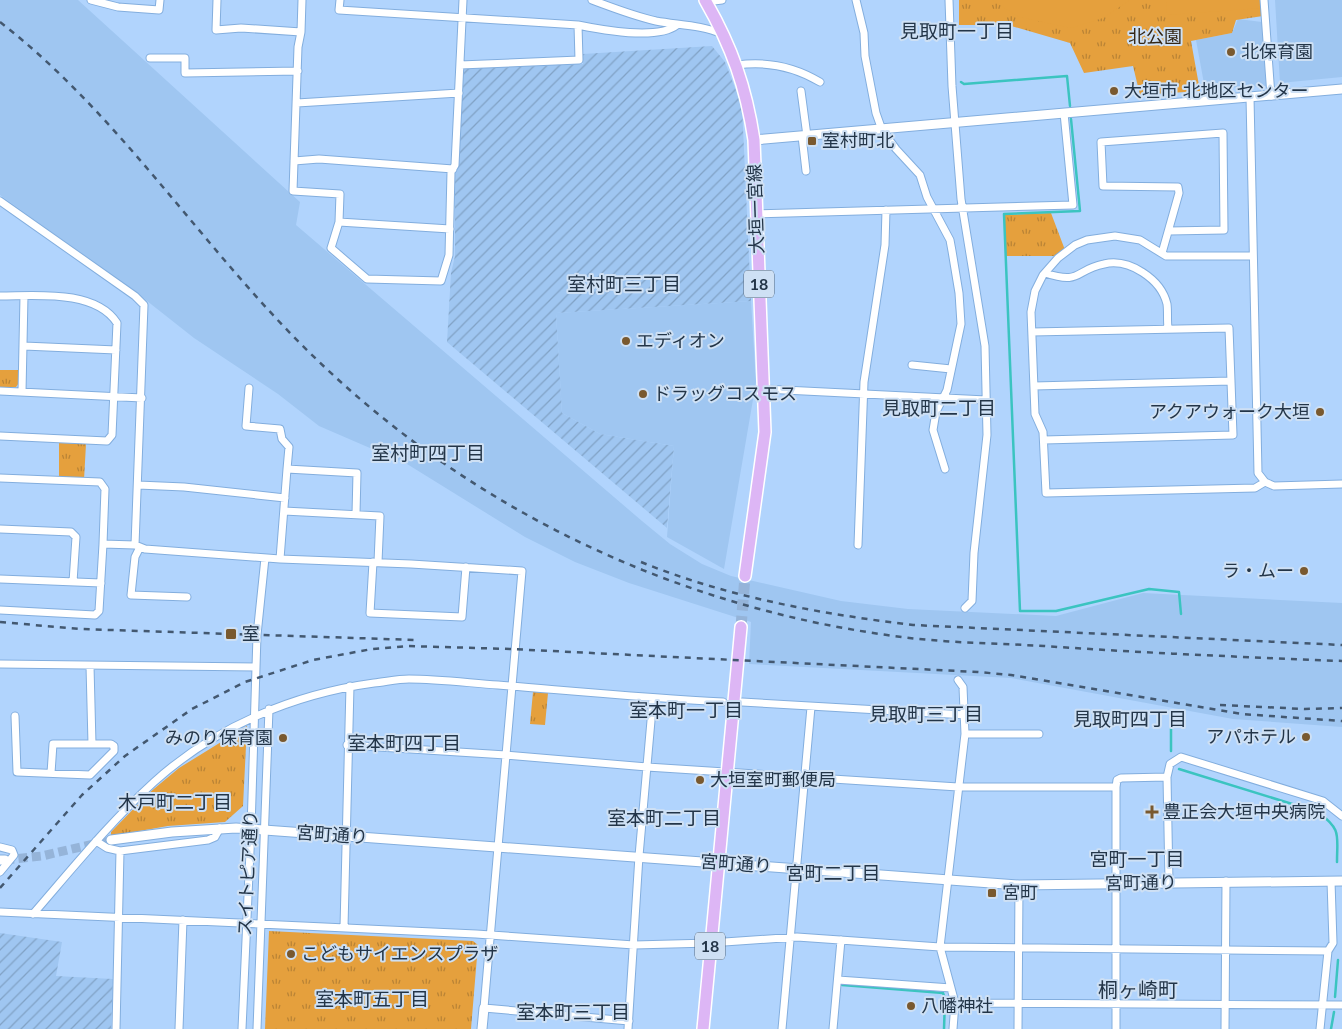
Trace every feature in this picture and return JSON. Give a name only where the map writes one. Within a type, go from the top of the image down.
[{"type":"main road","name":"大垣一宮線","points":[[706,1],[725,36],[737,65],[749,104],[754,140],[764,432],[745,576]]},
{"type":"main road","name":"18","points":[[703,1029],[725,772],[741,627]]},
{"type":"street","points":[[91,0],[118,7],[159,10],[160,0]]},
{"type":"street","points":[[217,0],[216,30],[240,28],[301,32]]},
{"type":"street","points":[[302,0],[301,32],[298,47],[293,191],[340,194],[339,222],[331,248],[367,279],[441,281],[450,255],[463,0]]},
{"type":"street","points":[[340,0],[339,10],[462,16],[578,25],[617,32],[670,30],[677,24]]},
{"type":"street","points":[[592,0],[623,12],[712,30],[725,36]]},
{"type":"street","points":[[706,1],[722,0]]},
{"type":"street","points":[[856,0],[864,34],[865,56],[876,113],[882,130],[896,149],[920,175],[934,209],[950,240],[962,310],[947,390],[936,412],[933,430],[945,469]]},
{"type":"street","points":[[949,0],[952,86],[963,208],[982,319],[987,435],[974,553],[972,601],[965,608]]},
{"type":"street","points":[[1264,0],[1271,96]]},
{"type":"street","points":[[460,65],[579,60],[578,25]]},
{"type":"street","points":[[150,58],[185,58],[185,73],[298,71]]},
{"type":"street","points":[[737,65],[753,63],[780,66],[807,74],[820,82]]},
{"type":"street","points":[[754,140],[1342,89]]},
{"type":"street","points":[[801,91],[806,171]]},
{"type":"street","points":[[297,102],[459,93]]},
{"type":"street","points":[[1250,97],[1258,473],[1265,482],[1274,486],[1342,484]]},
{"type":"street","points":[[756,214],[1073,205],[1064,112]]},
{"type":"street","points":[[1162,253],[1179,193],[1178,187],[1103,186],[1101,142],[1222,133],[1224,230],[1169,231]]},
{"type":"street","points":[[294,161],[319,159],[453,169]]},
{"type":"street","points":[[0,201],[135,296],[144,305],[138,485],[138,546],[131,595],[187,597]]},
{"type":"street","points":[[858,545],[868,346],[884,245],[886,210]]},
{"type":"street","points":[[339,222],[450,229]]},
{"type":"street","points":[[1253,256],[1177,257],[1162,253],[1140,240],[1115,236],[1102,237],[1074,245],[1045,273],[1035,291],[1031,312],[1035,414],[1044,432],[1046,493],[1255,488],[1265,482]]},
{"type":"street","points":[[1045,273],[1068,279],[1104,264],[1134,267],[1146,275],[1162,292],[1167,304],[1168,328]]},
{"type":"street","points":[[0,296],[62,296],[93,304],[114,318],[118,323],[112,435],[106,441],[0,436]]},
{"type":"street","points":[[22,392],[24,296]]},
{"type":"street","points":[[1032,332],[1229,328],[1233,435],[1044,440]]},
{"type":"street","points":[[24,346],[116,350]]},
{"type":"street","points":[[912,365],[951,369]]},
{"type":"street","points":[[1034,386],[1231,381]]},
{"type":"street","points":[[249,388],[246,426],[280,429],[282,439],[289,447],[280,559]]},
{"type":"street","points":[[764,389],[986,400]]},
{"type":"street","points":[[0,392],[142,398]]},
{"type":"street","points":[[287,469],[357,473],[356,514]]},
{"type":"street","points":[[0,478],[100,482],[105,489],[99,611],[95,614],[0,610]]},
{"type":"street","points":[[138,485],[184,487],[285,498]]},
{"type":"street","points":[[284,511],[380,516],[370,612],[462,617],[466,567]]},
{"type":"street","points":[[0,529],[71,532],[76,537],[73,582]]},
{"type":"street","points":[[103,544],[138,546],[144,549],[280,559],[376,562],[522,571],[492,935],[482,1029]]},
{"type":"street","name":"スイトピア通り","points":[[242,1029],[251,829],[256,635],[265,558]]},
{"type":"street","points":[[0,579],[100,583]]},
{"type":"street","points":[[0,664],[256,667]]},
{"type":"street","points":[[90,666],[92,744]]},
{"type":"street","points":[[33,914],[96,841],[163,775],[212,739],[255,716],[269,709],[320,693],[350,686],[408,679],[723,702]]},
{"type":"street","points":[[953,1029],[954,1003],[940,947],[965,734],[966,715],[962,687],[958,680]]},
{"type":"street","points":[[344,927],[347,745],[350,686]]},
{"type":"street","points":[[484,1008],[628,1025],[639,856],[653,698]]},
{"type":"street","points":[[742,702],[966,715]]},
{"type":"street","points":[[782,1029],[811,707]]},
{"type":"street","points":[[257,1029],[269,709]]},
{"type":"street","points":[[15,716],[17,772],[51,773],[90,774],[114,751],[114,746],[112,744],[53,744],[51,773]]},
{"type":"street","points":[[965,734],[1039,734]]},
{"type":"street","points":[[347,745],[506,755],[647,768],[804,776],[958,787],[1116,787]]},
{"type":"street","points":[[1169,882],[1167,777],[1170,764],[1181,756],[1323,801],[1342,816]]},
{"type":"street","points":[[1116,1029],[1115,883],[1117,780],[1122,778],[1167,777]]},
{"type":"street","points":[[96,841],[107,848],[120,851],[208,840],[215,837],[220,828]]},
{"type":"street","name":"宮町通り","points":[[111,840],[220,828],[251,829],[1019,885],[1342,881]]},
{"type":"street","points":[[0,847],[12,850],[14,855],[0,872]]},
{"type":"street","points":[[116,1029],[120,851]]},
{"type":"street","points":[[1225,1029],[1226,881]]},
{"type":"street","points":[[1320,1029],[1328,952],[1333,943],[1331,881]]},
{"type":"street","points":[[1018,1029],[1019,885]]},
{"type":"street","points":[[0,912],[344,927],[634,945],[710,943],[790,937],[940,947],[1328,952]]},
{"type":"street","points":[[179,1029],[183,920]]},
{"type":"street","points":[[833,1029],[841,940]]},
{"type":"street","points":[[838,980],[950,988]]},
{"type":"street","points":[[954,1003],[1342,1005]]},
{"type":"shaded area","points":[[0,0],[78,0],[300,202],[296,225],[642,521],[670,544],[702,564],[731,576],[841,601],[908,609],[1056,616],[1143,593],[1342,603],[1342,727],[1233,719],[1011,678],[749,664],[751,622],[629,583],[575,562],[525,537],[407,464],[319,426],[278,394],[194,338],[142,297],[0,195]]},
{"type":"shaded area","points":[[1275,0],[1342,0],[1342,77],[1280,83]]},
{"type":"shaded area","points":[[1238,19],[1262,22],[1266,86],[1205,89],[1196,40],[1232,33]]},
{"type":"shaded area","points":[[712,46],[725,62],[742,106],[751,301],[556,313],[562,413],[600,434],[674,446],[667,528],[447,342],[451,273],[455,256],[455,174],[464,69],[583,64],[583,54]]},
{"type":"shaded area","points":[[751,301],[756,382],[724,569],[667,537],[674,446],[600,434],[562,413],[556,313]]},
{"type":"shaded area","points":[[0,933],[62,942],[56,976],[113,979],[111,1029],[0,1029]]},
{"type":"green space","name":"北公園","points":[[959,0],[1262,0],[1263,16],[1236,20],[1232,33],[1191,41],[1200,91],[1140,95],[1133,66],[1084,73],[1070,43],[1008,25],[959,25]]},
{"type":"green space","points":[[992,0],[1130,0],[1103,18],[1071,28],[1019,17]]},
{"type":"green space","points":[[1166,0],[1261,0],[1261,8],[1167,15]]},
{"type":"green space","points":[[1051,213],[1065,250],[1056,256],[1005,256],[1005,215]]},
{"type":"green space","points":[[0,370],[20,370],[19,383],[16,387],[0,387]]},
{"type":"green space","points":[[59,443],[86,444],[84,480],[59,479]]},
{"type":"green space","points":[[533,692],[548,693],[545,725],[530,724]]},
{"type":"green space","points":[[247,726],[243,806],[225,822],[168,826],[111,836],[111,832],[149,793],[179,768]]},
{"type":"green space","points":[[269,931],[473,941],[478,945],[471,1029],[265,1029]]},
{"type":"waterway","points":[[961,82],[964,84],[1067,76],[1070,106]]},
{"type":"waterway","points":[[1071,119],[1080,211],[1004,214],[1020,611],[1056,611],[1149,589],[1179,592],[1181,614]]},
{"type":"waterway","points":[[1171,716],[1171,751]]},
{"type":"waterway","points":[[1179,769],[1318,812],[1335,829],[1337,862]]},
{"type":"waterway","points":[[1335,997],[1338,960]]},
{"type":"waterway","points":[[842,985],[943,993],[945,999],[944,1029]]},
{"type":"waterway","points":[[1331,1029],[1334,1012]]},
{"type":"tunnel","points":[[741,627],[745,576]]},
{"type":"tunnel","points":[[5,860],[42,856],[111,840]]},
{"type":"railway","points":[[0,22],[44,59],[84,99],[123,140],[233,271],[271,313],[311,354],[372,409],[436,458],[505,502],[576,541],[651,573],[728,600],[807,621],[887,635],[926,640],[1118,651],[1342,661]]},
{"type":"railway","points":[[641,562],[707,585],[775,602],[913,625],[1342,645]]},
{"type":"railway","points":[[0,622],[80,629],[416,640]]},
{"type":"railway","points":[[0,888],[82,795],[125,756],[192,709],[245,682],[313,660],[372,649],[408,646],[511,649],[978,672],[1011,675],[1242,714],[1342,721]]},
{"type":"railway","points":[[1220,705],[1305,709],[1342,708]]},
{"type":"place","name":"北保育園","points":[[1231,52]]},
{"type":"place","name":"大垣市 北地区センター","points":[[1114,91]]},
{"type":"place","name":"室村町北","points":[[812,141]]},
{"type":"place","name":"エディオン","points":[[626,341]]},
{"type":"place","name":"ドラッグコスモス","points":[[643,394]]},
{"type":"place","name":"アクアウォーク大垣","points":[[1320,412]]},
{"type":"place","name":"ラ・ムー","points":[[1304,571]]},
{"type":"place","name":"室","points":[[231,634]]},
{"type":"place","name":"アパホテル","points":[[1306,737]]},
{"type":"place","name":"みのり保育園","points":[[283,738]]},
{"type":"place","name":"大垣室町郵便局","points":[[700,780]]},
{"type":"place","name":"豊正会大垣中央病院","points":[[1152,812]]},
{"type":"place","name":"宮町","points":[[992,893]]},
{"type":"place","name":"こどもサイエンスプラザ","points":[[291,954]]},
{"type":"place","name":"八幡神社","points":[[911,1006]]},
{"type":"district","name":"見取町一丁目","points":[[957,31]]},
{"type":"district","name":"室村町三丁目","points":[[624,284]]},
{"type":"district","name":"見取町二丁目","points":[[939,408]]},
{"type":"district","name":"室村町四丁目","points":[[428,453]]},
{"type":"district","name":"室本町一丁目","points":[[686,710]]},
{"type":"district","name":"見取町三丁目","points":[[926,714]]},
{"type":"district","name":"見取町四丁目","points":[[1130,719]]},
{"type":"district","name":"室本町四丁目","points":[[404,743]]},
{"type":"district","name":"木戸町二丁目","points":[[175,802]]},
{"type":"district","name":"室本町二丁目","points":[[664,818]]},
{"type":"district","name":"宮町一丁目","points":[[1137,859]]},
{"type":"district","name":"宮町二丁目","points":[[833,873]]},
{"type":"district","name":"桐ヶ崎町","points":[[1138,990]]},
{"type":"district","name":"室本町五丁目","points":[[372,999]]},
{"type":"district","name":"室本町三丁目","points":[[573,1012]]}]
